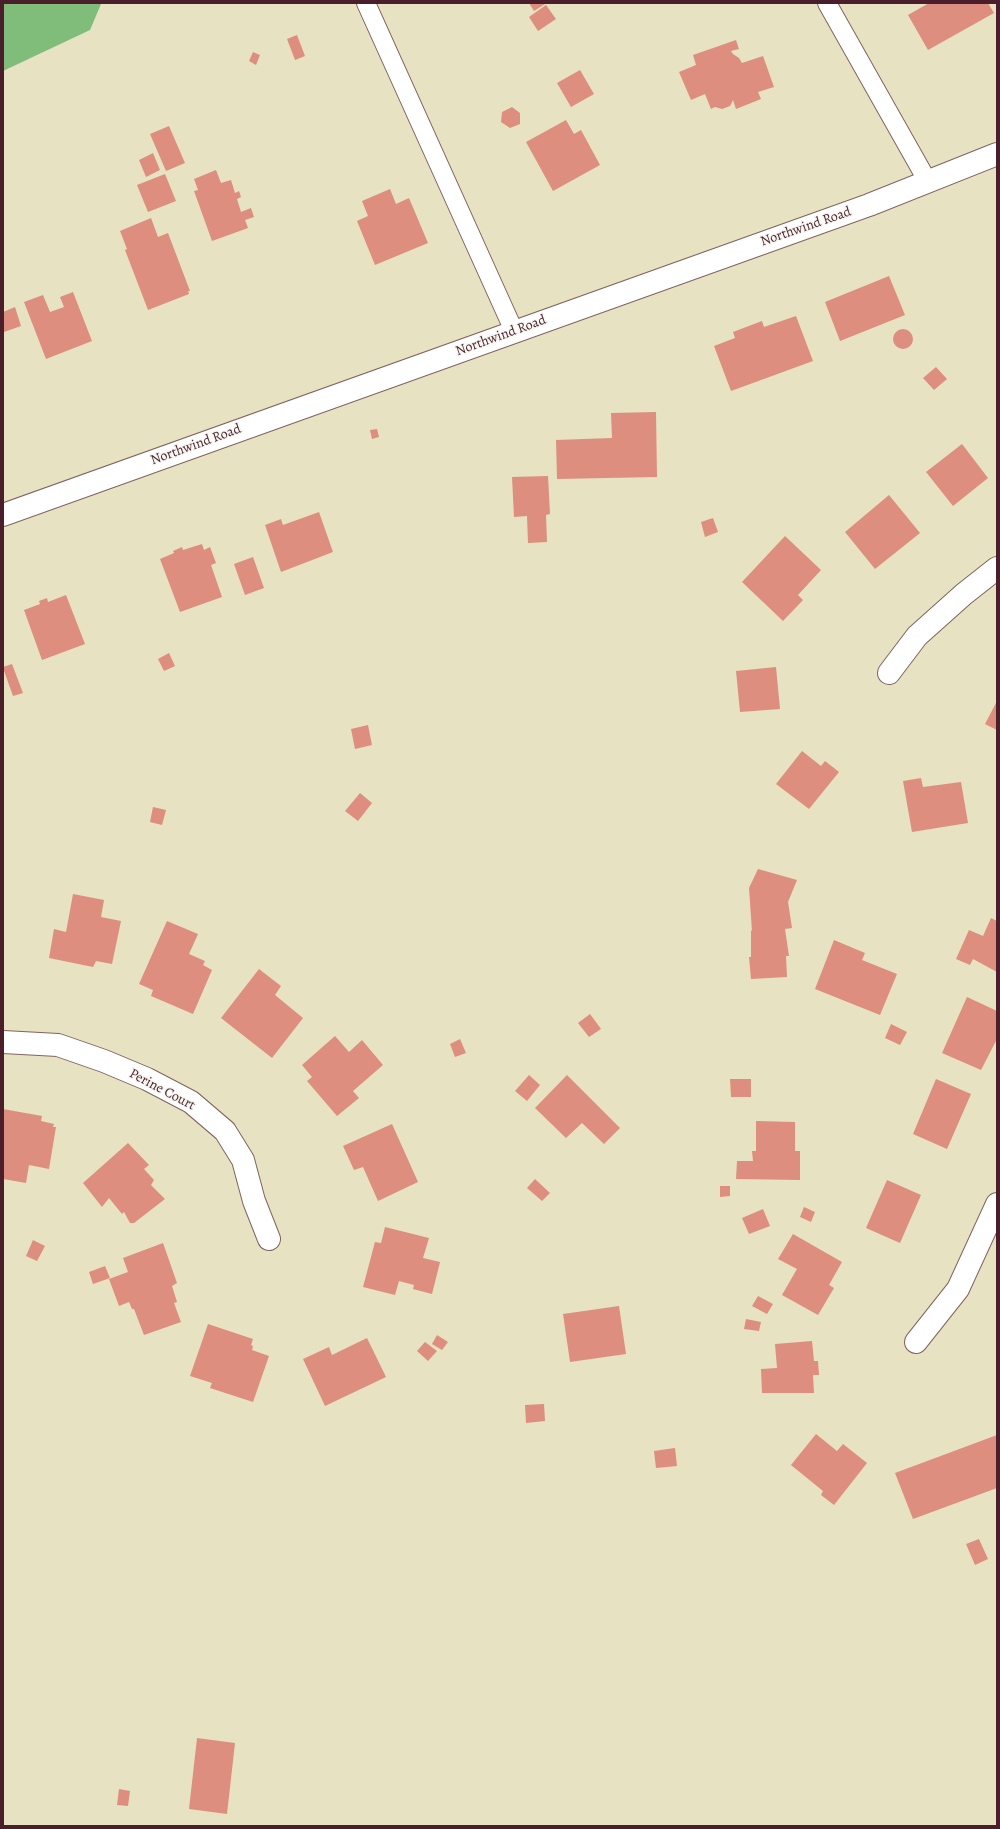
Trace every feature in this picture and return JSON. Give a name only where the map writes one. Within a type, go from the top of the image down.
[{"type":"street","name":"Northwind Road","points":[[3,515],[514,331],[870,205],[997,154]]},
{"type":"street","points":[[889,673],[917,636],[964,594],[997,568]]},
{"type":"street","name":"Perine Court","points":[[3,1042],[58,1045],[104,1061],[147,1079],[191,1102],[225,1131],[243,1160],[254,1201],[269,1239]]},
{"type":"street","points":[[916,1342],[958,1289],[997,1204]]},
{"type":"lane","points":[[366,3],[514,331]]},
{"type":"lane","points":[[827,3],[928,182]]},
{"type":"green space","points":[[3,3],[101,4],[90,30],[3,71]]},
{"type":"building","points":[[529,3],[545,3],[545,4],[534,11]]},
{"type":"building","points":[[929,3],[988,3],[994,13],[928,50],[908,15]]},
{"type":"building","points":[[546,5],[556,19],[538,31],[529,17]]},
{"type":"building","points":[[297,35],[305,56],[295,60],[287,39]]},
{"type":"building","points":[[736,40],[739,49],[731,51],[733,54],[739,58],[742,63],[763,56],[774,87],[758,92],[761,99],[736,109],[733,100],[730,106],[722,109],[715,107],[711,109],[705,94],[691,100],[679,72],[696,65],[693,55]]},
{"type":"building","points":[[253,52],[260,55],[256,65],[249,61]]},
{"type":"building","points":[[580,70],[594,94],[571,107],[557,83]]},
{"type":"building","points":[[512,107],[520,113],[520,124],[510,128],[501,122],[502,112]]},
{"type":"building","points":[[566,120],[574,134],[581,130],[600,165],[553,191],[526,142]]},
{"type":"building","points":[[169,126],[185,163],[166,171],[150,134]]},
{"type":"building","points":[[153,153],[160,170],[146,177],[139,160]]},
{"type":"building","points":[[216,170],[221,183],[231,180],[235,193],[239,191],[241,197],[237,199],[241,212],[251,208],[254,217],[245,220],[248,228],[212,241],[194,191],[198,190],[194,179]]},
{"type":"building","points":[[165,174],[176,201],[148,212],[137,185]]},
{"type":"building","points":[[390,189],[396,204],[409,198],[428,243],[375,265],[357,221],[368,216],[362,201]]},
{"type":"building","points":[[151,218],[158,237],[168,233],[190,291],[188,291],[189,294],[148,310],[125,250],[127,249],[120,231]]},
{"type":"building","points":[[889,276],[905,315],[840,341],[825,302]]},
{"type":"building","points":[[73,292],[92,341],[46,359],[24,302],[43,295],[50,312],[64,307],[60,297]]},
{"type":"building","points":[[15,307],[21,326],[4,332],[3,312]]},
{"type":"building","points":[[796,316],[813,361],[731,391],[714,346],[735,338],[733,332],[762,321],[764,327]]},
{"type":"building","points":[[903,329],[910,332],[913,339],[910,346],[903,349],[896,346],[893,339],[896,332]]},
{"type":"building","points":[[936,367],[947,379],[934,390],[923,378]]},
{"type":"building","points":[[656,412],[657,477],[557,479],[556,440],[612,438],[611,413]]},
{"type":"building","points":[[377,429],[379,437],[372,439],[370,430]]},
{"type":"building","points":[[962,444],[988,478],[953,506],[926,472]]},
{"type":"building","points":[[548,476],[550,514],[546,515],[547,542],[528,543],[527,516],[514,517],[512,477]]},
{"type":"building","points":[[889,495],[920,533],[875,569],[845,532]]},
{"type":"building","points":[[319,512],[333,552],[281,572],[265,525],[281,519],[283,525]]},
{"type":"building","points":[[713,518],[718,532],[705,537],[701,522]]},
{"type":"building","points":[[785,536],[821,570],[798,595],[803,600],[783,621],[742,582]]},
{"type":"building","points":[[202,544],[204,550],[210,547],[216,563],[211,565],[222,597],[180,612],[160,559],[174,553],[173,551],[182,547],[183,550]]},
{"type":"building","points":[[253,557],[264,588],[245,595],[234,564]]},
{"type":"building","points":[[66,595],[85,644],[42,660],[24,610],[40,604],[39,601],[47,598],[48,602]]},
{"type":"building","points":[[169,653],[175,666],[164,671],[158,659]]},
{"type":"building","points":[[12,664],[23,693],[13,696],[3,668]]},
{"type":"building","points":[[776,667],[780,709],[740,712],[736,671]]},
{"type":"building","points":[[997,701],[997,730],[985,724]]},
{"type":"building","points":[[368,725],[372,745],[355,749],[351,729]]},
{"type":"building","points":[[802,751],[821,766],[825,761],[839,772],[809,809],[776,784]]},
{"type":"building","points":[[921,778],[923,787],[961,782],[968,823],[912,832],[903,781]]},
{"type":"building","points":[[360,793],[372,803],[358,821],[345,811]]},
{"type":"building","points":[[153,807],[166,810],[162,825],[150,822]]},
{"type":"building","points":[[758,869],[797,880],[788,902],[792,928],[785,929],[789,956],[786,956],[787,977],[751,979],[749,957],[751,957],[751,930],[752,931],[749,888]]},
{"type":"building","points":[[73,894],[104,900],[101,917],[121,921],[112,964],[96,961],[93,967],[49,958],[54,929],[66,932]]},
{"type":"building","points":[[991,918],[997,921],[997,972],[973,959],[970,965],[956,959],[969,930],[983,936]]},
{"type":"building","points":[[167,921],[198,934],[189,954],[205,961],[203,965],[212,970],[193,1014],[151,996],[153,990],[139,984]]},
{"type":"building","points":[[834,940],[865,953],[862,960],[897,974],[880,1015],[815,989]]},
{"type":"building","points":[[259,969],[281,986],[275,995],[303,1018],[272,1058],[221,1018]]},
{"type":"building","points":[[967,997],[997,1011],[997,1039],[981,1070],[942,1053]]},
{"type":"building","points":[[590,1014],[601,1029],[589,1037],[578,1023]]},
{"type":"building","points":[[891,1024],[907,1032],[900,1045],[885,1038]]},
{"type":"building","points":[[335,1036],[349,1052],[362,1040],[383,1065],[353,1091],[359,1098],[337,1116],[307,1081],[312,1077],[302,1065]]},
{"type":"building","points":[[460,1039],[466,1053],[455,1057],[450,1044]]},
{"type":"building","points":[[529,1075],[540,1085],[527,1101],[515,1091]]},
{"type":"building","points":[[567,1075],[620,1128],[604,1144],[582,1123],[566,1138],[535,1108]]},
{"type":"building","points":[[730,1079],[751,1079],[751,1097],[731,1097]]},
{"type":"building","points":[[936,1079],[971,1094],[947,1149],[913,1134]]},
{"type":"building","points":[[3,1109],[42,1116],[41,1121],[54,1124],[53,1127],[56,1127],[49,1169],[29,1165],[26,1183],[3,1179]]},
{"type":"building","points":[[756,1121],[795,1122],[795,1151],[800,1151],[800,1180],[736,1179],[737,1161],[753,1161],[752,1151],[756,1151]]},
{"type":"building","points":[[392,1124],[418,1182],[378,1201],[363,1167],[354,1170],[343,1146]]},
{"type":"building","points":[[128,1143],[149,1165],[144,1169],[154,1180],[151,1185],[165,1199],[134,1223],[130,1223],[124,1212],[122,1214],[109,1198],[102,1207],[83,1183]]},
{"type":"building","points":[[535,1179],[550,1193],[542,1201],[527,1188]]},
{"type":"building","points":[[887,1180],[921,1195],[900,1243],[866,1228]]},
{"type":"building","points":[[720,1186],[730,1186],[730,1196],[720,1197]]},
{"type":"building","points":[[804,1207],[815,1212],[811,1222],[800,1217]]},
{"type":"building","points":[[763,1209],[770,1226],[749,1234],[742,1218]]},
{"type":"building","points":[[385,1227],[429,1238],[423,1258],[440,1262],[432,1294],[413,1289],[414,1285],[399,1281],[395,1295],[363,1287],[375,1242],[381,1243]]},
{"type":"building","points":[[793,1234],[842,1262],[829,1285],[834,1288],[818,1315],[782,1295],[797,1269],[778,1259]]},
{"type":"building","points":[[33,1240],[45,1246],[37,1261],[26,1256]]},
{"type":"building","points":[[163,1243],[177,1283],[172,1286],[177,1302],[174,1303],[181,1322],[144,1335],[134,1309],[132,1309],[129,1302],[119,1306],[109,1279],[128,1272],[123,1258]]},
{"type":"building","points":[[105,1266],[110,1278],[93,1284],[89,1272]]},
{"type":"building","points":[[758,1296],[773,1304],[767,1314],[752,1306]]},
{"type":"building","points":[[619,1306],[626,1354],[570,1362],[563,1314]]},
{"type":"building","points":[[746,1319],[761,1322],[759,1331],[744,1329]]},
{"type":"building","points":[[208,1324],[253,1339],[251,1345],[253,1346],[252,1350],[269,1356],[253,1402],[210,1388],[212,1383],[190,1376]]},
{"type":"building","points":[[437,1335],[448,1342],[442,1350],[432,1344]]},
{"type":"building","points":[[367,1338],[386,1377],[325,1406],[303,1359],[329,1347],[332,1355]]},
{"type":"building","points":[[812,1341],[814,1361],[818,1361],[819,1375],[813,1375],[814,1393],[762,1393],[761,1369],[777,1368],[775,1344]]},
{"type":"building","points":[[425,1342],[437,1351],[428,1361],[417,1351]]},
{"type":"building","points":[[544,1404],[545,1421],[526,1423],[525,1405]]},
{"type":"building","points":[[816,1434],[837,1451],[843,1444],[867,1463],[834,1505],[821,1495],[823,1491],[791,1465]]},
{"type":"building","points":[[997,1435],[997,1488],[913,1519],[895,1473]]},
{"type":"building","points":[[675,1448],[677,1466],[656,1468],[654,1451]]},
{"type":"building","points":[[979,1539],[988,1559],[975,1565],[966,1544]]},
{"type":"building","points":[[197,1738],[235,1743],[227,1814],[189,1809]]},
{"type":"building","points":[[119,1789],[130,1791],[128,1806],[117,1805]]}]
